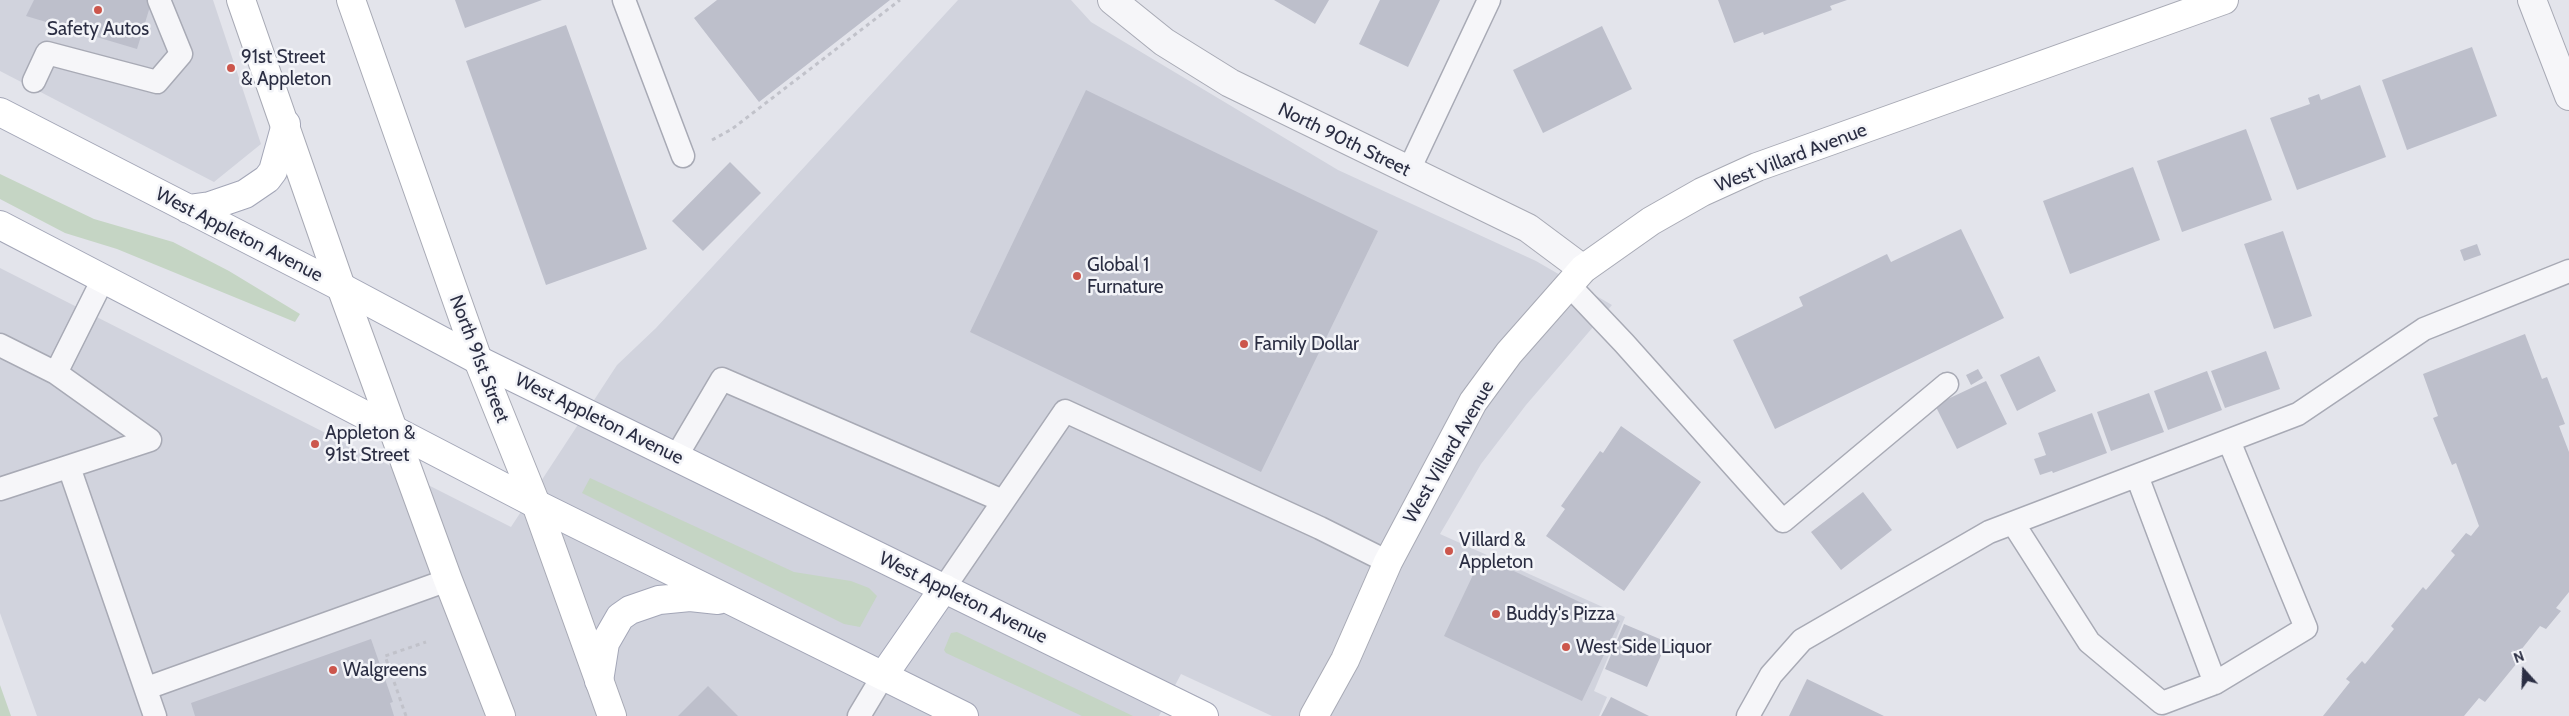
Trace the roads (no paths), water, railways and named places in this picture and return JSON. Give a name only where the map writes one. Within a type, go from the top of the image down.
[{"type":"main road","points":[[241,0],[286,124],[341,287],[395,429],[448,580],[501,716]]},
{"type":"main road","name":"North 91st Street","points":[[351,0],[478,360],[536,504],[612,716]]},
{"type":"main road","name":"West Villard Avenue","points":[[1314,716],[1345,660],[1388,562],[1473,402],[1509,352],[1576,276],[1652,221],[1702,192],[1757,167],[2224,0]]},
{"type":"main road","name":"West Appleton Avenue","points":[[0,112],[341,287],[478,360],[1204,716]]},
{"type":"main road","points":[[188,209],[210,206],[245,194],[267,179],[272,171],[286,124]]},
{"type":"main road","points":[[0,226],[395,429],[536,504],[964,716]]},
{"type":"main road","points":[[883,676],[944,588]]},
{"type":"main road","points":[[599,681],[605,643],[620,617],[630,610],[659,600],[690,597],[740,605]]},
{"type":"street","name":"North 90th Street","points":[[1112,0],[1164,42],[1230,84],[1408,172],[1528,228],[1576,276]]},
{"type":"street","points":[[2532,0],[2569,96]]},
{"type":"lane","points":[[34,81],[47,53],[157,82],[182,54],[158,0]]},
{"type":"lane","points":[[624,0],[683,156]]},
{"type":"lane","points":[[1408,172],[1489,0]]},
{"type":"lane","points":[[1748,716],[1771,675],[1802,640],[1989,532],[2298,414],[2424,329],[2569,270]]},
{"type":"lane","points":[[1576,276],[1624,343],[1783,521],[1947,384]]},
{"type":"lane","points":[[56,373],[103,279]]},
{"type":"lane","points":[[0,344],[56,373],[150,440],[0,489]]},
{"type":"lane","points":[[676,457],[722,379],[1003,502]]},
{"type":"lane","points":[[944,588],[1065,411],[1320,528],[1388,562]]},
{"type":"lane","points":[[2013,523],[2089,642],[2162,703],[2215,684],[2306,628],[2229,441]]},
{"type":"lane","points":[[69,467],[156,716]]},
{"type":"lane","points":[[2137,476],[2215,684]]},
{"type":"lane","points":[[147,688],[448,580]]},
{"type":"lane","points":[[859,716],[883,676]]},
{"type":"place","name":"Safety Autos","points":[[98,10]]},
{"type":"place","name":"91st Street & Appleton","points":[[231,68]]},
{"type":"place","name":"Global 1 Furnature","points":[[1077,276]]},
{"type":"place","name":"Family Dollar","points":[[1244,344]]},
{"type":"place","name":"Appleton & 91st Street","points":[[315,444]]},
{"type":"place","name":"Villard & Appleton","points":[[1449,551]]},
{"type":"place","name":"Buddy's Pizza","points":[[1496,614]]},
{"type":"place","name":"West Side Liquor","points":[[1566,647]]},
{"type":"place","name":"Walgreens","points":[[333,670]]}]
